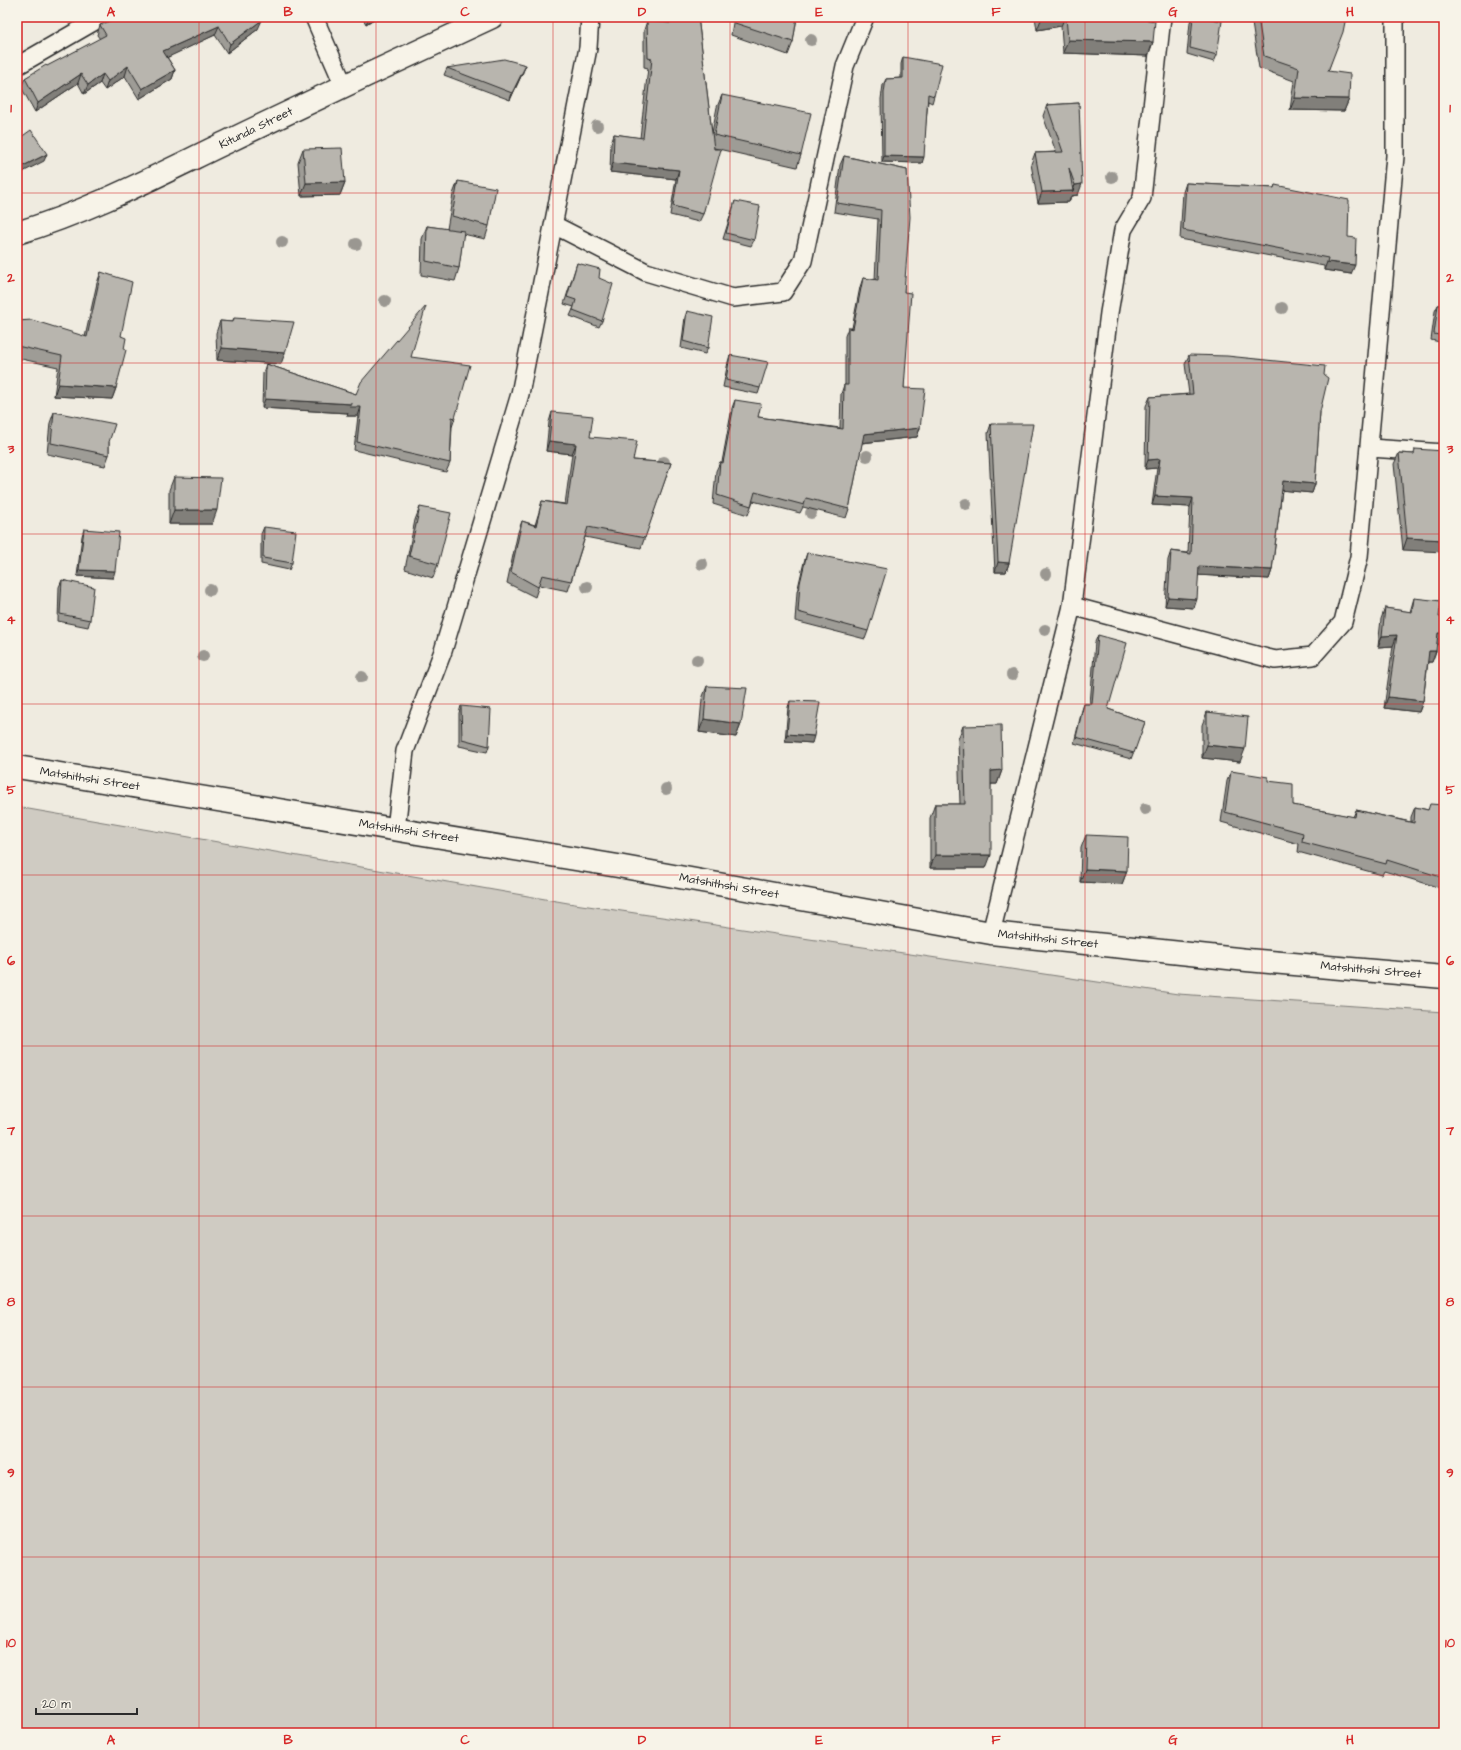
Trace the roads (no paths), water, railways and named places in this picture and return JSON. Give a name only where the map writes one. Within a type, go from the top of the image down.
[{"type":"main road","name":"Kitunda Street","points":[[17,233],[42,225],[141,183],[492,17]]},
{"type":"main road","name":"Matshithshi Street","points":[[17,767],[618,866],[991,933],[1247,960],[1444,977]]},
{"type":"lane","points":[[17,66],[102,17]]},
{"type":"lane","points":[[314,17],[344,86]]},
{"type":"lane","points":[[396,829],[405,751],[443,651],[520,394],[588,48],[590,17]]},
{"type":"lane","points":[[554,225],[646,272],[733,298],[783,292],[804,261],[846,66],[865,17]]},
{"type":"lane","points":[[991,933],[1072,606],[1108,321],[1123,230],[1142,198],[1162,17]]},
{"type":"lane","points":[[1072,606],[1275,660],[1313,656],[1343,622],[1359,557],[1370,448],[1394,156],[1395,17]]},
{"type":"lane","points":[[1370,448],[1444,453]]}]
